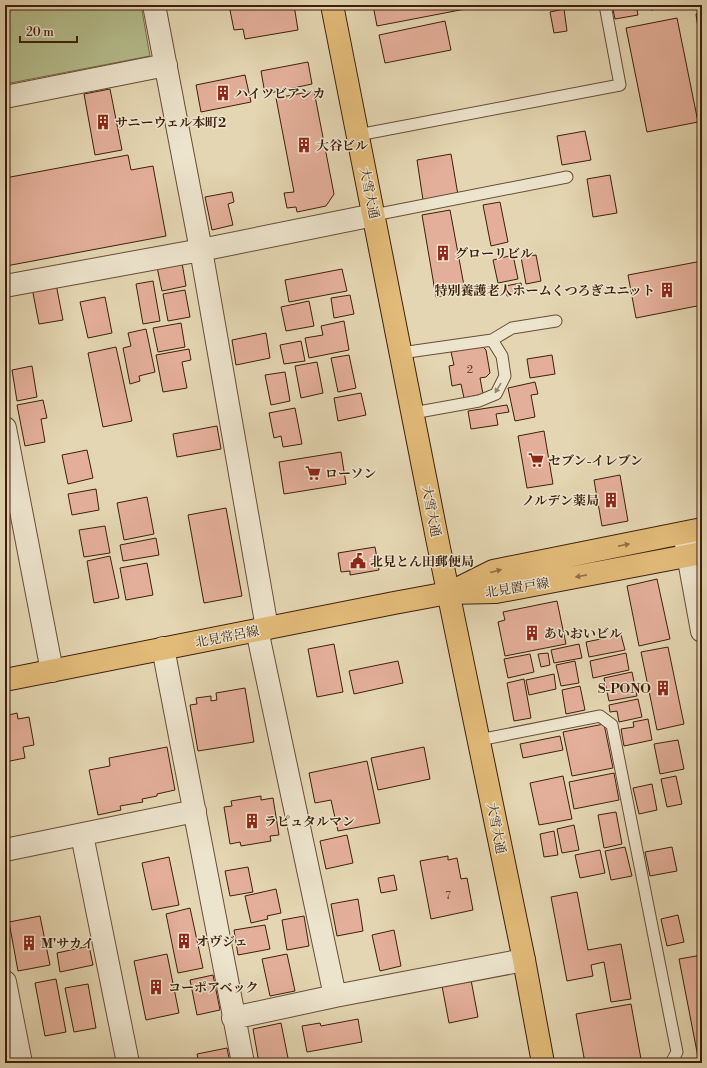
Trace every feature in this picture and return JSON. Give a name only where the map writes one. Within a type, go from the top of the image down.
[{"type":"main road","name":"大雪大通","points":[[332,5],[448,593],[524,960],[543,1063]]},
{"type":"main road","name":"北見置戸線","points":[[448,593],[493,571],[693,531]]},
{"type":"main road","name":"北見置戸線","points":[[448,593],[496,592],[695,554]]},
{"type":"main road","name":"北見常呂線","points":[[5,680],[448,593]]},
{"type":"street","points":[[154,5],[201,250],[262,629],[335,996]]},
{"type":"street","points":[[5,97],[166,65]]},
{"type":"street","points":[[5,286],[201,250],[374,215]]},
{"type":"street","points":[[5,428],[9,469],[52,671]]},
{"type":"street","points":[[693,531],[702,631]]},
{"type":"street","points":[[163,648],[243,1063]]},
{"type":"street","points":[[5,850],[195,811]]},
{"type":"street","points":[[82,835],[128,1063]]},
{"type":"street","points":[[234,1018],[335,996],[524,960]]},
{"type":"street","points":[[5,982],[21,1063]]},
{"type":"lane","points":[[358,135],[620,85],[605,5]]},
{"type":"lane","points":[[374,215],[567,177]]},
{"type":"lane","points":[[401,353],[492,340],[512,328],[556,321]]},
{"type":"lane","points":[[413,413],[479,401],[496,394],[505,376],[502,356],[492,340]]},
{"type":"lane","points":[[479,740],[600,716],[612,725],[677,1052],[671,1063]]},
{"type":"green space","points":[[5,5],[141,5],[150,56],[5,84]]},
{"type":"building","points":[[229,5],[294,5],[298,30],[245,39],[243,29],[234,30]]},
{"type":"building","points":[[373,5],[480,5],[481,6],[377,26]]},
{"type":"building","points":[[612,5],[636,5],[638,15],[615,19]]},
{"type":"building","points":[[650,5],[680,5],[651,10]]},
{"type":"building","points":[[564,9],[567,31],[554,33],[550,12]]},
{"type":"building","points":[[702,13],[702,43],[700,43],[696,14]]},
{"type":"building","points":[[677,18],[698,122],[647,132],[626,28]]},
{"type":"building","points":[[445,21],[451,50],[385,63],[379,35]]},
{"type":"building","points":[[308,62],[312,84],[265,94],[261,71]]},
{"type":"building","name":"ハイツビアンカ","points":[[245,75],[251,102],[201,112],[196,85]]},
{"type":"building","name":"サニーウェル本町2","points":[[110,89],[122,150],[95,155],[84,94]]},
{"type":"building","name":"大谷ビル","points":[[314,91],[334,194],[326,206],[297,212],[296,207],[287,208],[284,193],[294,192],[276,98]]},
{"type":"building","points":[[585,131],[591,160],[562,165],[557,136]]},
{"type":"building","points":[[451,154],[458,195],[423,200],[417,160]]},
{"type":"building","points":[[128,155],[131,170],[153,166],[166,236],[6,266],[5,178]]},
{"type":"building","points":[[610,175],[617,213],[593,217],[587,179]]},
{"type":"building","points":[[232,192],[234,202],[228,204],[233,225],[212,230],[205,197]]},
{"type":"building","points":[[500,202],[508,242],[491,246],[483,205]]},
{"type":"building","name":"グローリビル","points":[[450,210],[465,291],[436,297],[422,215]]},
{"type":"building","points":[[513,255],[518,279],[498,283],[493,260]]},
{"type":"building","points":[[536,255],[541,281],[526,284],[521,257]]},
{"type":"building","name":"特別養護老人ホームくつろぎユニット","points":[[702,261],[702,305],[636,318],[628,275]]},
{"type":"building","points":[[182,263],[186,286],[162,291],[157,267]]},
{"type":"building","points":[[342,269],[347,291],[289,302],[285,280]]},
{"type":"building","points":[[153,281],[160,321],[143,324],[136,284]]},
{"type":"building","points":[[521,283],[523,293],[507,296],[505,286]]},
{"type":"building","points":[[56,284],[63,320],[39,324],[32,288]]},
{"type":"building","points":[[185,290],[190,317],[168,321],[163,294]]},
{"type":"building","points":[[350,295],[354,314],[334,318],[331,298]]},
{"type":"building","points":[[105,297],[112,333],[88,338],[80,302]]},
{"type":"building","points":[[309,301],[314,326],[286,331],[281,307]]},
{"type":"building","points":[[344,321],[349,350],[309,358],[305,338],[323,335],[321,326]]},
{"type":"building","points":[[181,323],[185,347],[158,352],[153,328]]},
{"type":"building","points":[[146,329],[155,372],[139,376],[140,381],[130,384],[123,348],[131,346],[128,333]]},
{"type":"building","points":[[266,333],[270,358],[236,365],[232,340]]},
{"type":"building","points":[[301,341],[305,361],[284,364],[280,345]]},
{"type":"building","points":[[482,346],[486,350],[490,373],[486,377],[480,378],[483,394],[464,398],[461,384],[452,386],[449,366],[454,365],[451,352]]},
{"type":"building","points":[[116,347],[132,421],[103,427],[88,353]]},
{"type":"building","points":[[189,349],[191,360],[182,362],[187,388],[163,392],[156,355]]},
{"type":"building","points":[[349,355],[356,388],[338,392],[331,358]]},
{"type":"building","points":[[552,355],[555,374],[530,378],[527,359]]},
{"type":"building","points":[[317,362],[323,393],[301,398],[295,366]]},
{"type":"building","points":[[32,366],[37,397],[17,401],[12,370]]},
{"type":"building","points":[[285,372],[290,401],[271,405],[265,375]]},
{"type":"building","points":[[535,382],[538,394],[531,395],[535,417],[515,421],[508,388]]},
{"type":"building","points":[[361,393],[366,415],[338,421],[334,398]]},
{"type":"building","points":[[43,400],[47,418],[41,419],[45,442],[25,446],[17,405]]},
{"type":"building","points":[[507,405],[509,412],[496,414],[498,425],[471,429],[468,411]]},
{"type":"building","points":[[295,408],[302,444],[283,447],[281,436],[274,438],[269,413]]},
{"type":"building","points":[[217,426],[221,449],[177,457],[173,434]]},
{"type":"building","name":"セブン-イレブン","points":[[544,431],[553,484],[527,488],[518,436]]},
{"type":"building","points":[[87,450],[93,478],[68,484],[62,455]]},
{"type":"building","name":"ローソン","points":[[341,452],[346,484],[284,494],[279,462]]},
{"type":"building","name":"ノルデン薬局","points":[[620,475],[628,521],[602,526],[594,480]]},
{"type":"building","points":[[96,489],[99,510],[72,515],[68,494]]},
{"type":"building","points":[[147,497],[154,534],[124,540],[117,503]]},
{"type":"building","points":[[226,508],[242,596],[204,603],[188,515]]},
{"type":"building","points":[[105,526],[110,553],[84,557],[79,530]]},
{"type":"building","points":[[156,538],[159,555],[123,561],[120,545]]},
{"type":"building","name":"北見とん田郵便局","points":[[375,547],[379,570],[350,575],[350,571],[341,572],[338,553]]},
{"type":"building","points":[[110,556],[119,598],[94,603],[87,561]]},
{"type":"building","points":[[147,563],[153,595],[126,600],[120,568]]},
{"type":"building","points":[[657,579],[670,639],[639,646],[627,586]]},
{"type":"building","name":"あいおいビル","points":[[557,601],[566,644],[505,656],[498,622],[505,620],[503,612]]},
{"type":"building","points":[[621,635],[625,650],[589,657],[586,642]]},
{"type":"building","points":[[334,644],[343,692],[317,697],[308,649]]},
{"type":"building","points":[[579,644],[582,658],[554,663],[551,650]]},
{"type":"building","name":"S-PONO","points":[[668,647],[684,724],[657,730],[641,652]]},
{"type":"building","points":[[548,653],[550,665],[541,667],[538,654]]},
{"type":"building","points":[[626,653],[629,670],[593,678],[590,661]]},
{"type":"building","points":[[530,654],[534,672],[508,678],[504,659]]},
{"type":"building","points":[[398,661],[403,683],[354,694],[349,671]]},
{"type":"building","points":[[575,661],[579,683],[561,686],[556,665]]},
{"type":"building","points":[[632,672],[637,696],[609,701],[604,678]]},
{"type":"building","points":[[554,674],[556,689],[529,695],[526,680]]},
{"type":"building","points":[[524,679],[531,718],[514,721],[507,683]]},
{"type":"building","points":[[580,686],[585,710],[566,714],[562,690]]},
{"type":"building","points":[[245,688],[254,742],[198,751],[190,705],[197,704],[196,698],[211,696],[211,701],[217,700],[216,693]]},
{"type":"building","points":[[638,699],[642,717],[619,722],[617,711],[610,712],[609,705]]},
{"type":"building","points":[[17,713],[18,719],[29,717],[34,745],[23,747],[25,758],[5,762],[5,716]]},
{"type":"building","points":[[648,719],[652,740],[624,746],[621,729],[634,727],[633,722]]},
{"type":"building","points":[[604,724],[613,768],[572,776],[563,732]]},
{"type":"building","points":[[560,736],[563,750],[523,758],[520,744]]},
{"type":"building","points":[[678,740],[684,769],[660,774],[654,744]]},
{"type":"building","points":[[167,747],[175,790],[142,799],[143,802],[120,806],[121,810],[98,815],[89,770],[110,766],[109,758]]},
{"type":"building","points":[[424,747],[430,779],[378,790],[371,758]]},
{"type":"building","points":[[367,761],[380,823],[338,831],[331,800],[315,803],[309,773]]},
{"type":"building","points":[[702,765],[702,784],[699,766]]},
{"type":"building","points":[[614,773],[619,800],[574,809],[569,782]]},
{"type":"building","points":[[563,776],[572,819],[539,825],[530,783]]},
{"type":"building","points":[[676,776],[682,804],[667,807],[661,779]]},
{"type":"building","points":[[652,784],[657,810],[639,814],[633,788]]},
{"type":"building","name":"ラピュタルマン","points":[[261,796],[261,800],[273,798],[279,835],[270,836],[271,841],[241,846],[240,842],[230,844],[224,807],[232,806],[231,801]]},
{"type":"building","points":[[699,804],[702,804],[702,821]]},
{"type":"building","points":[[616,812],[622,844],[604,848],[598,815]]},
{"type":"building","points":[[574,825],[579,850],[562,853],[557,829]]},
{"type":"building","points":[[554,831],[558,855],[544,857],[540,834]]},
{"type":"building","points":[[347,835],[353,863],[326,869],[320,841]]},
{"type":"building","points":[[625,847],[632,876],[611,880],[605,851]]},
{"type":"building","points":[[672,847],[677,871],[650,876],[645,852]]},
{"type":"building","points":[[600,850],[605,873],[580,878],[575,855]]},
{"type":"building","points":[[448,856],[448,860],[457,858],[461,879],[467,878],[473,910],[431,919],[420,861]]},
{"type":"building","points":[[169,857],[179,905],[152,910],[142,863]]},
{"type":"building","points":[[248,867],[253,892],[230,896],[225,871]]},
{"type":"building","points":[[394,875],[397,890],[381,893],[378,878]]},
{"type":"building","points":[[276,889],[281,913],[267,916],[268,919],[251,923],[245,896]]},
{"type":"building","points":[[577,892],[588,950],[621,944],[631,999],[611,1002],[604,962],[591,965],[593,976],[567,981],[551,897]]},
{"type":"building","points":[[358,899],[363,931],[337,936],[331,904]]},
{"type":"building","name":"オヴジェ","points":[[190,908],[203,968],[178,973],[166,914]]},
{"type":"building","points":[[678,915],[684,942],[667,946],[661,919]]},
{"type":"building","name":"M'サカイ","points":[[40,916],[50,965],[18,971],[9,922]]},
{"type":"building","points":[[304,916],[309,946],[287,950],[282,920]]},
{"type":"building","points":[[265,925],[270,949],[238,955],[234,930]]},
{"type":"building","points":[[394,930],[401,966],[380,971],[372,935]]},
{"type":"building","points":[[89,946],[93,965],[60,972],[57,953]]},
{"type":"building","name":"コーポアベック","points":[[167,954],[179,1013],[146,1020],[134,961]]},
{"type":"building","points":[[287,954],[295,991],[270,996],[262,959]]},
{"type":"building","points":[[702,955],[702,1057],[698,1057],[679,959]]},
{"type":"building","points":[[213,975],[220,1010],[197,1015],[190,980]]},
{"type":"building","points":[[56,979],[66,1032],[45,1036],[35,983]]},
{"type":"building","points":[[471,980],[478,1017],[449,1023],[442,986]]},
{"type":"building","points":[[88,984],[96,1028],[74,1032],[65,988]]},
{"type":"building","points":[[631,1004],[641,1059],[617,1063],[585,1063],[576,1014]]},
{"type":"building","points":[[358,1019],[362,1042],[307,1052],[302,1026],[320,1023],[321,1026]]},
{"type":"building","points":[[281,1023],[289,1063],[259,1063],[253,1029]]},
{"type":"building","points":[[227,1048],[230,1063],[199,1063],[197,1054]]},
{"type":"building","points":[[180,1059],[181,1063],[161,1063]]},
{"type":"place","name":"ハイツビアンカ","points":[[223,93]]},
{"type":"place","name":"サニーウェル本町2","points":[[103,122]]},
{"type":"place","name":"大谷ビル","points":[[304,145]]},
{"type":"place","name":"グローリビル","points":[[443,253]]},
{"type":"place","name":"特別養護老人ホームくつろぎユニット","points":[[667,290]]},
{"type":"place","name":"セブン-イレブン","points":[[536,460]]},
{"type":"place","name":"ローソン","points":[[313,473]]},
{"type":"place","name":"ノルデン薬局","points":[[611,500]]},
{"type":"place","name":"北見とん田郵便局","points":[[358,561]]},
{"type":"place","name":"あいおいビル","points":[[532,633]]},
{"type":"place","name":"S-PONO","points":[[663,688]]},
{"type":"place","name":"ラピュタルマン","points":[[252,821]]},
{"type":"place","name":"オヴジェ","points":[[184,941]]},
{"type":"place","name":"M'サカイ","points":[[29,943]]},
{"type":"place","name":"コーポアベック","points":[[156,987]]}]
